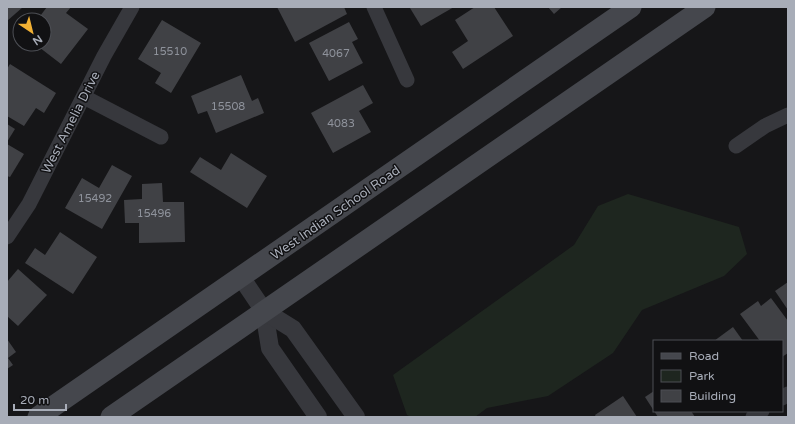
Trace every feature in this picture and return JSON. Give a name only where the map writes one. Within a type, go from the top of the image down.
[{"type":"main road","name":"West Indian School Road","points":[[38,417],[631,7]]},
{"type":"main road","points":[[111,417],[705,7]]},
{"type":"street","name":"West Amelia Drive","points":[[7,237],[29,204],[131,7]]},
{"type":"street","points":[[374,7],[407,80]]},
{"type":"street","points":[[84,97],[161,137]]},
{"type":"street","points":[[736,146],[765,126],[788,115]]},
{"type":"street","points":[[241,277],[264,311],[293,329],[356,417]]},
{"type":"street","points":[[264,311],[270,348],[318,417]]},
{"type":"green space","points":[[628,194],[739,227],[747,254],[724,276],[642,310],[613,353],[548,396],[487,408],[475,417],[411,417],[407,415],[393,375],[574,245],[598,206]]},
{"type":"building","points":[[7,7],[23,7],[17,12],[12,12],[12,17],[7,21]]},
{"type":"building","points":[[47,7],[71,7],[66,13],[88,29],[61,64],[45,52],[52,52],[52,12],[43,12]]},
{"type":"building","points":[[277,7],[344,7],[347,14],[295,42]]},
{"type":"building","points":[[454,7],[421,26],[410,8]]},
{"type":"building","points":[[475,7],[494,7],[513,36],[463,69],[452,52],[468,41],[455,20]]},
{"type":"building","points":[[548,7],[562,7],[554,14]]},
{"type":"building","points":[[162,20],[201,43],[171,93],[155,83],[161,73],[138,59]]},
{"type":"building","points":[[349,22],[358,39],[352,42],[363,63],[329,81],[309,43]]},
{"type":"building","points":[[10,64],[56,93],[44,113],[36,108],[24,126],[7,116],[7,69]]},
{"type":"building","points":[[241,75],[252,101],[258,98],[264,113],[216,133],[207,111],[198,114],[191,96]]},
{"type":"building","points":[[363,85],[373,103],[359,111],[371,132],[333,153],[311,113]]},
{"type":"building","points":[[7,124],[15,129],[7,142]]},
{"type":"building","points":[[7,144],[24,154],[10,177],[7,176]]},
{"type":"building","points":[[231,153],[267,176],[247,208],[190,172],[200,157],[221,170]]},
{"type":"building","points":[[112,165],[132,176],[102,229],[65,208],[82,178],[99,188]]},
{"type":"building","points":[[162,183],[163,202],[184,202],[185,242],[139,243],[139,223],[125,223],[124,200],[142,199],[142,184]]},
{"type":"building","points":[[60,232],[97,257],[73,294],[25,263],[35,248],[45,255]]},
{"type":"building","points":[[18,269],[47,295],[18,326],[7,316],[7,282]]},
{"type":"building","points":[[788,282],[788,310],[775,291]]},
{"type":"building","points":[[771,298],[788,321],[788,353],[783,356],[783,340],[759,340],[740,314],[758,301],[761,306]]},
{"type":"building","points":[[733,327],[742,340],[715,340]]},
{"type":"building","points":[[7,339],[16,352],[8,358],[13,365],[7,369]]},
{"type":"building","points":[[653,392],[653,409],[645,397]]},
{"type":"building","points":[[623,396],[637,417],[596,417],[595,415]]},
{"type":"building","points":[[655,412],[692,412],[695,417],[658,417]]}]
